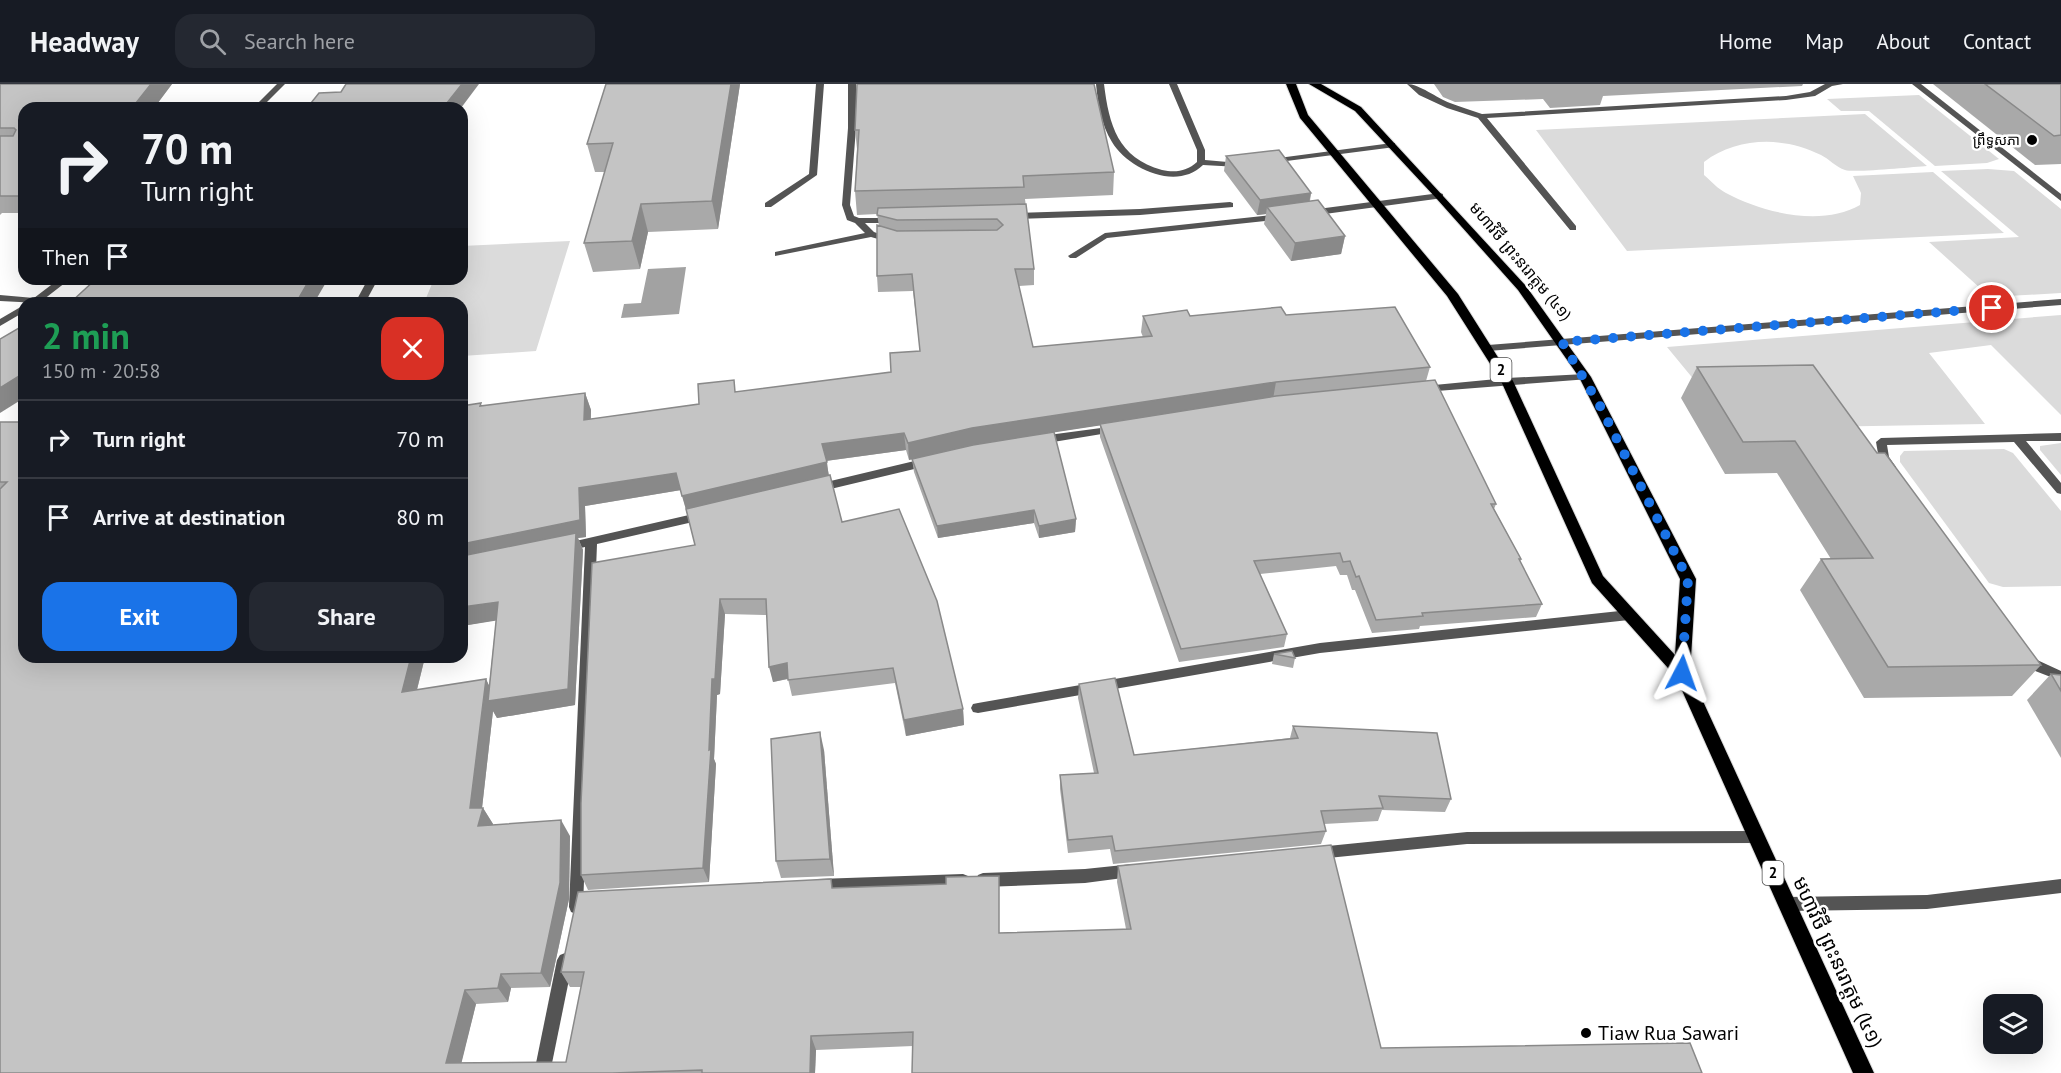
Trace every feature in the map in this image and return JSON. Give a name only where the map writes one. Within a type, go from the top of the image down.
[{"type":"main road","name":"មហាវិថី ព្រះនរោត្តម (៤១)","points":[[1291,84],[1303,116],[1452,294],[1488,348],[1507,381],[1596,579],[1682,673],[1864,1073]]},
{"type":"main road","name":"មហាវិថី ព្រះនរោត្តម (៤១)","points":[[1314,84],[1358,109],[1440,196],[1522,288],[1585,377],[1688,579],[1682,673]]},
{"type":"street","points":[[263,102],[282,84]]},
{"type":"street","points":[[768,205],[813,176],[820,84]]},
{"type":"street","points":[[852,84],[852,128],[846,206],[850,218],[858,221],[903,219]]},
{"type":"street","points":[[1100,84],[1102,100],[1115,142],[1128,159],[1149,170],[1173,175],[1195,170],[1201,162],[1201,150],[1173,84]]},
{"type":"street","points":[[1411,84],[1422,93],[1450,106],[1481,116],[1786,98],[1812,94],[1831,84],[1839,84]]},
{"type":"street","points":[[1917,84],[2061,198]]},
{"type":"street","points":[[1481,116],[1573,228]]},
{"type":"street","points":[[1261,162],[1392,145]]},
{"type":"street","points":[[1201,162],[1249,164]]},
{"type":"street","points":[[1299,214],[1440,196]]},
{"type":"street","points":[[1005,216],[1140,212],[1230,206]]},
{"type":"street","points":[[1073,256],[1105,236],[1207,227],[1288,216]]},
{"type":"street","points":[[858,221],[871,234],[898,242]]},
{"type":"street","points":[[778,254],[871,234]]},
{"type":"street","points":[[41,297],[56,285]]},
{"type":"street","points":[[0,298],[18,300]]},
{"type":"street","points":[[1488,348],[2061,302]]},
{"type":"street","points":[[0,323],[18,312]]},
{"type":"street","points":[[1413,390],[1507,381],[1585,377]]},
{"type":"street","points":[[1030,442],[1123,428]]},
{"type":"street","points":[[1898,478],[1884,459],[1881,442],[2061,437]]},
{"type":"street","points":[[2017,438],[2061,490]]},
{"type":"street","points":[[805,491],[939,459]]},
{"type":"street","points":[[555,550],[715,513]]},
{"type":"street","points":[[573,922],[584,899],[579,818],[591,542]]},
{"type":"street","points":[[978,708],[1320,648],[1629,615]]},
{"type":"street","points":[[2016,644],[2030,663],[2061,676]]},
{"type":"street","points":[[1305,854],[1467,838],[1757,837]]},
{"type":"street","points":[[806,887],[1085,876],[1143,870]]},
{"type":"street","points":[[1788,904],[1927,902],[2061,886]]},
{"type":"street","points":[[542,1073],[568,945]]},
{"type":"shaded area","points":[[1919,95],[1999,159],[1987,163],[1935,166],[1869,111],[1841,111],[1827,99]]},
{"type":"shaded area","points":[[1865,114],[1927,166],[1851,171],[1807,149],[1776,142],[1761,142],[1731,148],[1717,154],[1704,162],[1704,175],[1717,187],[1741,200],[1775,211],[1811,216],[1845,212],[1860,205],[1861,193],[1853,176],[1933,172],[2004,233],[1627,251],[1536,130]]},
{"type":"shaded area","points":[[1988,169],[2014,171],[2061,209],[2061,293],[1990,297],[1929,242],[2019,237],[1941,171]]},
{"type":"shaded area","points":[[570,241],[536,351],[468,356],[468,297],[426,297],[432,285],[468,285],[468,246]]},
{"type":"shaded area","points":[[686,267],[679,314],[621,318],[624,304],[641,303],[648,269]]},
{"type":"shaded area","points":[[2061,315],[2061,415],[1991,345],[1929,353],[1985,424],[1816,427],[1709,398],[1667,347]]},
{"type":"shaded area","points":[[2061,443],[2061,475],[2040,450],[2040,446]]},
{"type":"shaded area","points":[[2004,449],[2013,453],[2061,511],[2061,586],[2003,587],[1989,583],[1900,462],[1900,456],[1904,451]]},
{"type":"building","points":[[0,84],[151,84],[137,102],[18,102],[18,196],[0,196],[0,136],[13,136],[16,130],[0,128]]},
{"type":"building","points":[[346,84],[462,84],[448,102],[312,102],[319,93],[341,92]]},
{"type":"building","points":[[606,84],[731,84],[712,201],[641,204],[632,241],[584,243],[613,143],[587,144]]},
{"type":"building","points":[[857,84],[1094,84],[1114,172],[1023,176],[1024,187],[855,191],[859,130],[855,130]]},
{"type":"building","points":[[1985,84],[2061,84],[2061,135],[2054,136]]},
{"type":"building","points":[[1279,150],[1311,193],[1260,200],[1226,156]]},
{"type":"building","points":[[1318,200],[1345,236],[1295,243],[1267,207]]},
{"type":"building","points":[[1026,204],[1034,269],[1015,269],[1033,347],[1152,336],[1143,316],[1187,310],[1190,316],[1281,307],[1286,315],[1395,307],[1430,367],[1276,382],[972,428],[908,443],[904,433],[822,444],[827,462],[682,496],[676,473],[579,488],[580,520],[468,543],[468,405],[481,403],[480,406],[585,393],[584,420],[699,404],[698,384],[734,380],[735,392],[891,372],[890,353],[920,351],[912,274],[877,276],[877,225],[897,231],[997,230],[1003,225],[997,219],[897,220],[877,215],[878,208]]},
{"type":"building","points":[[90,285],[306,285],[300,297],[76,297]]},
{"type":"building","points":[[18,328],[18,377],[0,388],[0,339]]},
{"type":"building","points":[[1813,365],[1877,453],[1885,453],[2041,665],[1888,667],[1821,559],[1873,558],[1795,441],[1743,442],[1697,367]]},
{"type":"building","points":[[1435,380],[1496,504],[1491,504],[1542,604],[1422,613],[1423,616],[1376,620],[1359,576],[1356,577],[1350,561],[1343,562],[1340,553],[1254,561],[1287,634],[1181,649],[1100,424],[1276,396]]},
{"type":"building","points":[[0,422],[18,422],[18,663],[409,663],[402,692],[486,679],[470,808],[483,808],[478,826],[561,820],[560,883],[541,973],[501,974],[498,988],[465,990],[446,1063],[566,1062],[584,972],[561,972],[578,892],[831,879],[832,888],[946,884],[946,877],[999,876],[999,933],[1131,929],[1118,866],[1331,845],[1381,1048],[1690,1043],[1702,1073],[912,1073],[913,1032],[811,1036],[810,1073],[702,1073],[702,1070],[613,1073],[0,1073],[0,489],[7,482],[0,482]]},
{"type":"building","points":[[1054,432],[1076,519],[1039,526],[1034,510],[937,526],[912,459],[973,445]]},
{"type":"building","points":[[830,475],[842,522],[899,509],[937,601],[963,709],[904,720],[893,668],[788,680],[787,663],[769,667],[766,599],[720,599],[715,679],[712,679],[709,750],[711,749],[703,868],[581,875],[581,803],[592,563],[695,545],[686,509]]},
{"type":"building","points":[[576,533],[568,689],[488,701],[498,602],[468,606],[468,555]]},
{"type":"building","points":[[1292,651],[1295,658],[1274,654]]},
{"type":"building","points":[[2051,674],[2061,675],[2061,691]]},
{"type":"building","points":[[1115,678],[1134,755],[1298,738],[1293,726],[1437,733],[1451,799],[1379,796],[1383,808],[1321,811],[1326,831],[1115,851],[1112,836],[1068,840],[1060,775],[1098,773],[1079,684]]},
{"type":"building","points":[[820,732],[830,859],[776,861],[771,739]]},
{"type":"place","name":"ព្រឹទ្ធសភា","points":[[2032,140]]},
{"type":"place","name":"Tiaw Rua Sawari","points":[[1586,1033]]},
{"type":"route","points":[[1682,673],[1688,579],[1585,377],[1562,342],[1992,308]]}]
